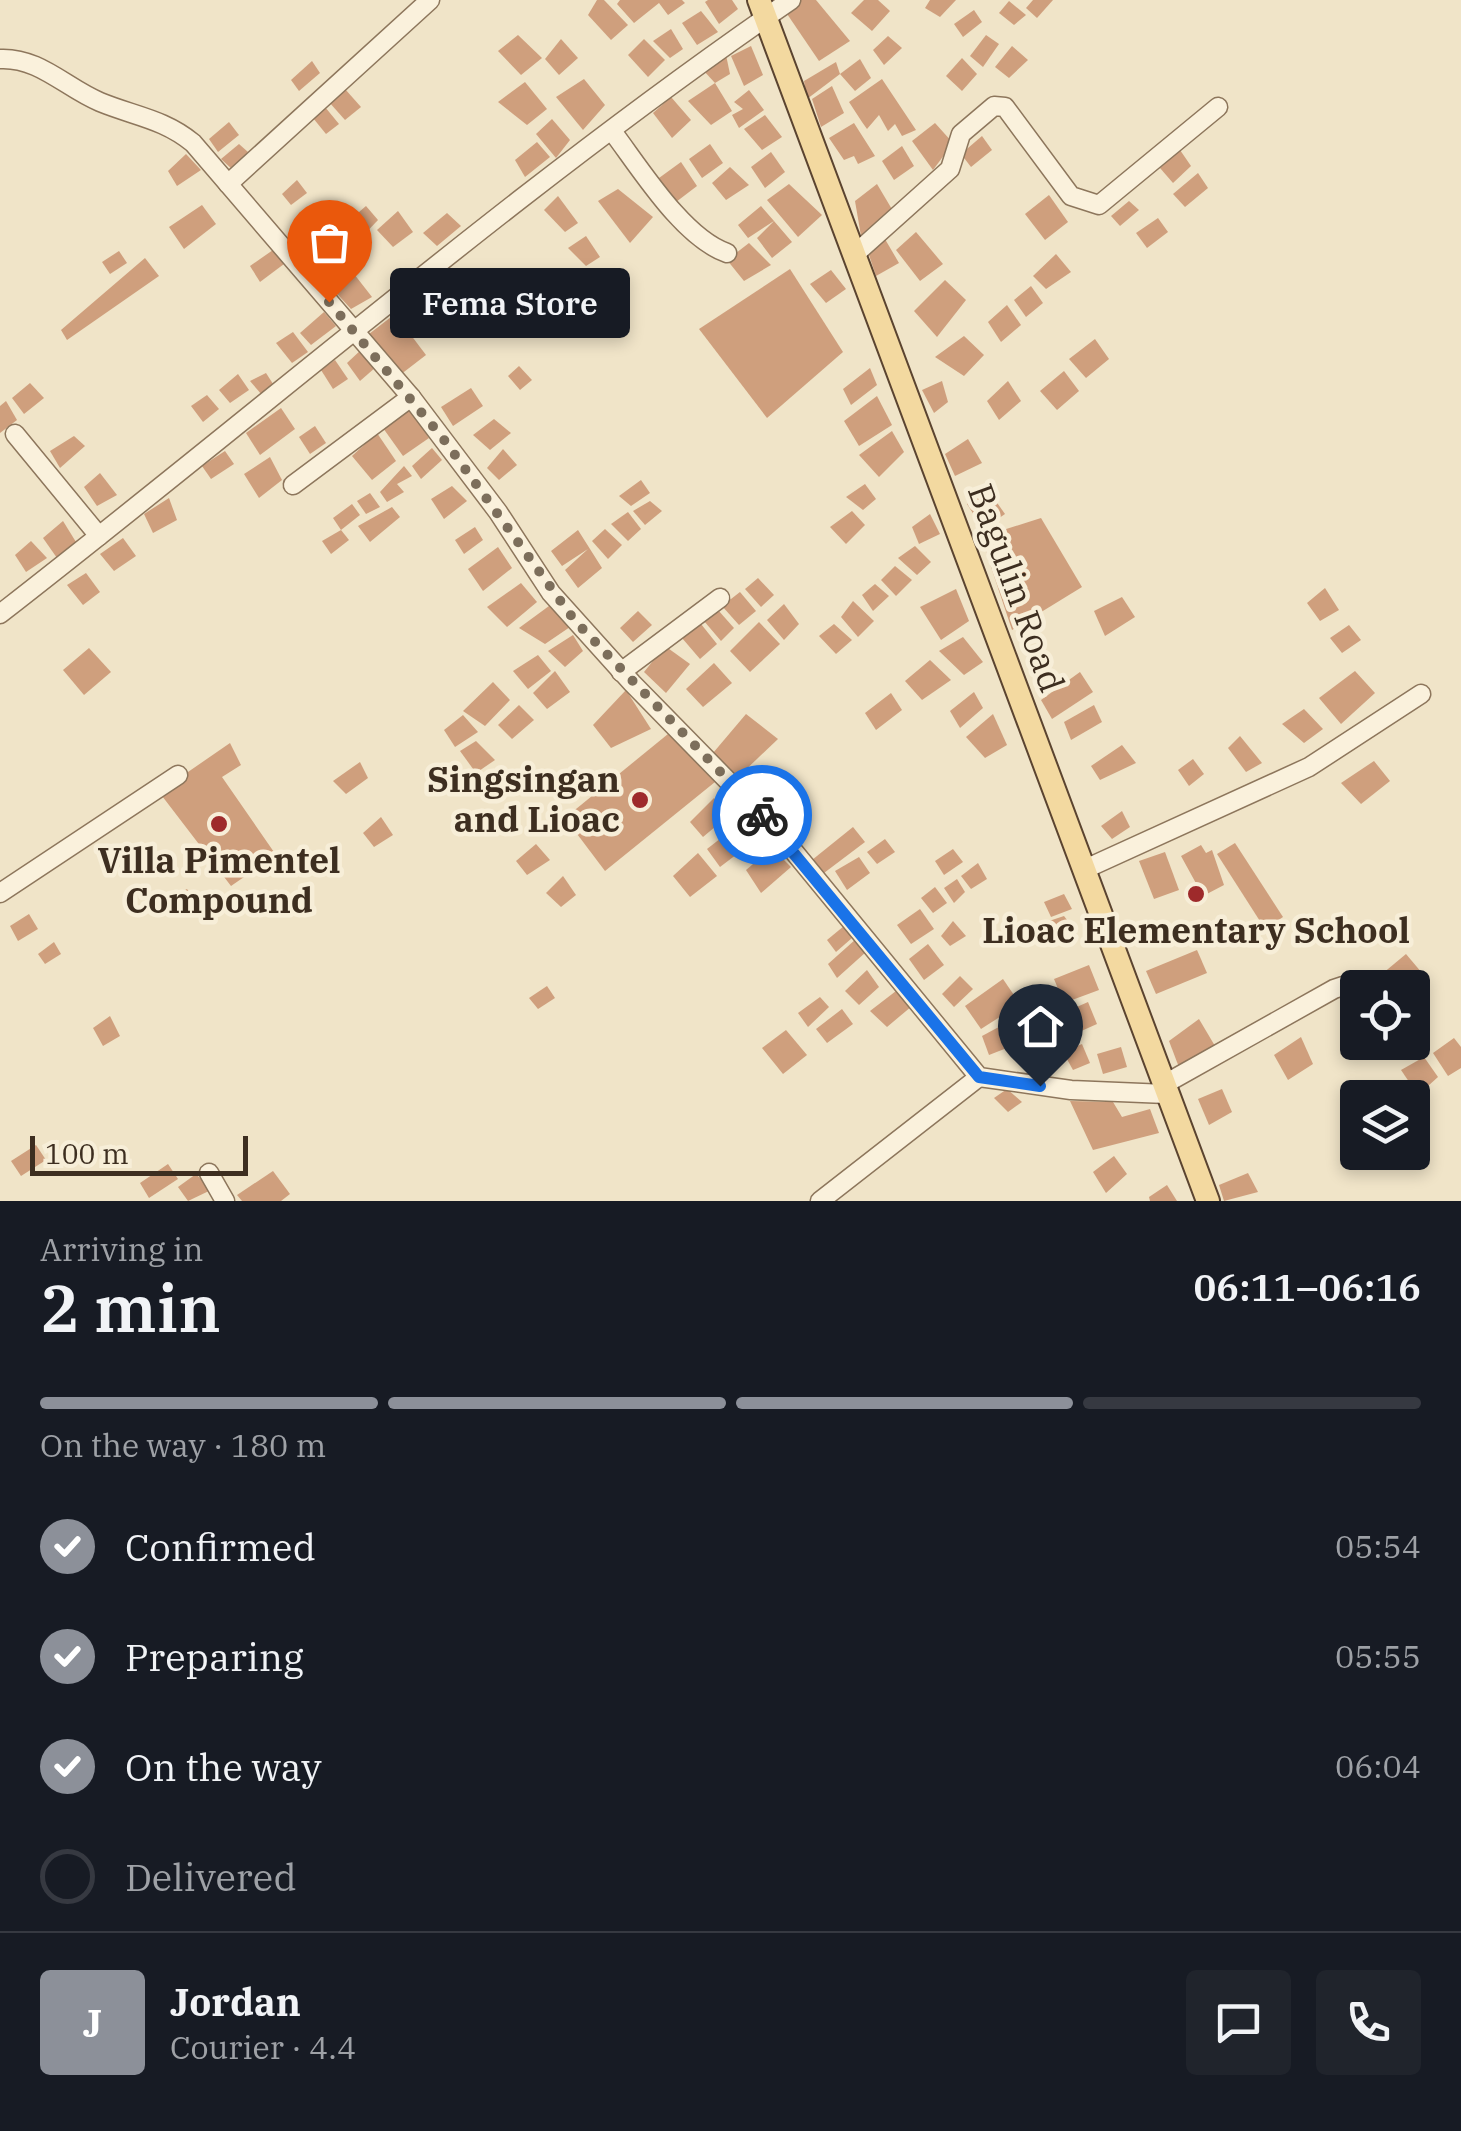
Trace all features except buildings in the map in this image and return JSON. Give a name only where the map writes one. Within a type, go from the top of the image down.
[{"type":"main road","name":"Bagulin Road","points":[[762,9],[1208,1201]]},
{"type":"street","points":[[228,184],[430,0]]},
{"type":"street","points":[[0,614],[354,331],[612,132],[762,9],[791,0]]},
{"type":"street","points":[[0,58],[34,64],[99,102],[167,124],[194,143],[411,397],[498,512],[551,593],[622,672],[778,831],[979,1077],[1070,1090],[1165,1090],[1340,987]]},
{"type":"street","points":[[854,255],[950,169],[961,134],[994,106],[1005,107],[1071,196],[1099,205],[1218,108]]},
{"type":"street","points":[[612,132],[702,241],[726,253]]},
{"type":"street","points":[[293,485],[411,397]]},
{"type":"street","points":[[14,434],[99,536]]},
{"type":"street","points":[[622,672],[720,598]]},
{"type":"street","points":[[1083,870],[1308,767],[1421,694]]},
{"type":"street","points":[[0,893],[178,774]]},
{"type":"street","points":[[820,1201],[979,1077]]},
{"type":"street","points":[[209,1173],[225,1201]]},
{"type":"way so far","points":[[329,302],[442,437],[551,593],[632,683],[762,815]]},
{"type":"place","name":"Fema Store","points":[[329,302]]},
{"type":"place","name":"Singsingan and Lioac","points":[[640,800]]},
{"type":"place","name":"Villa Pimentel Compound","points":[[219,824]]},
{"type":"place","name":"Lioac Elementary School","points":[[1196,894]]},
{"type":"route","points":[[762,815],[979,1077],[1040,1086]]}]
